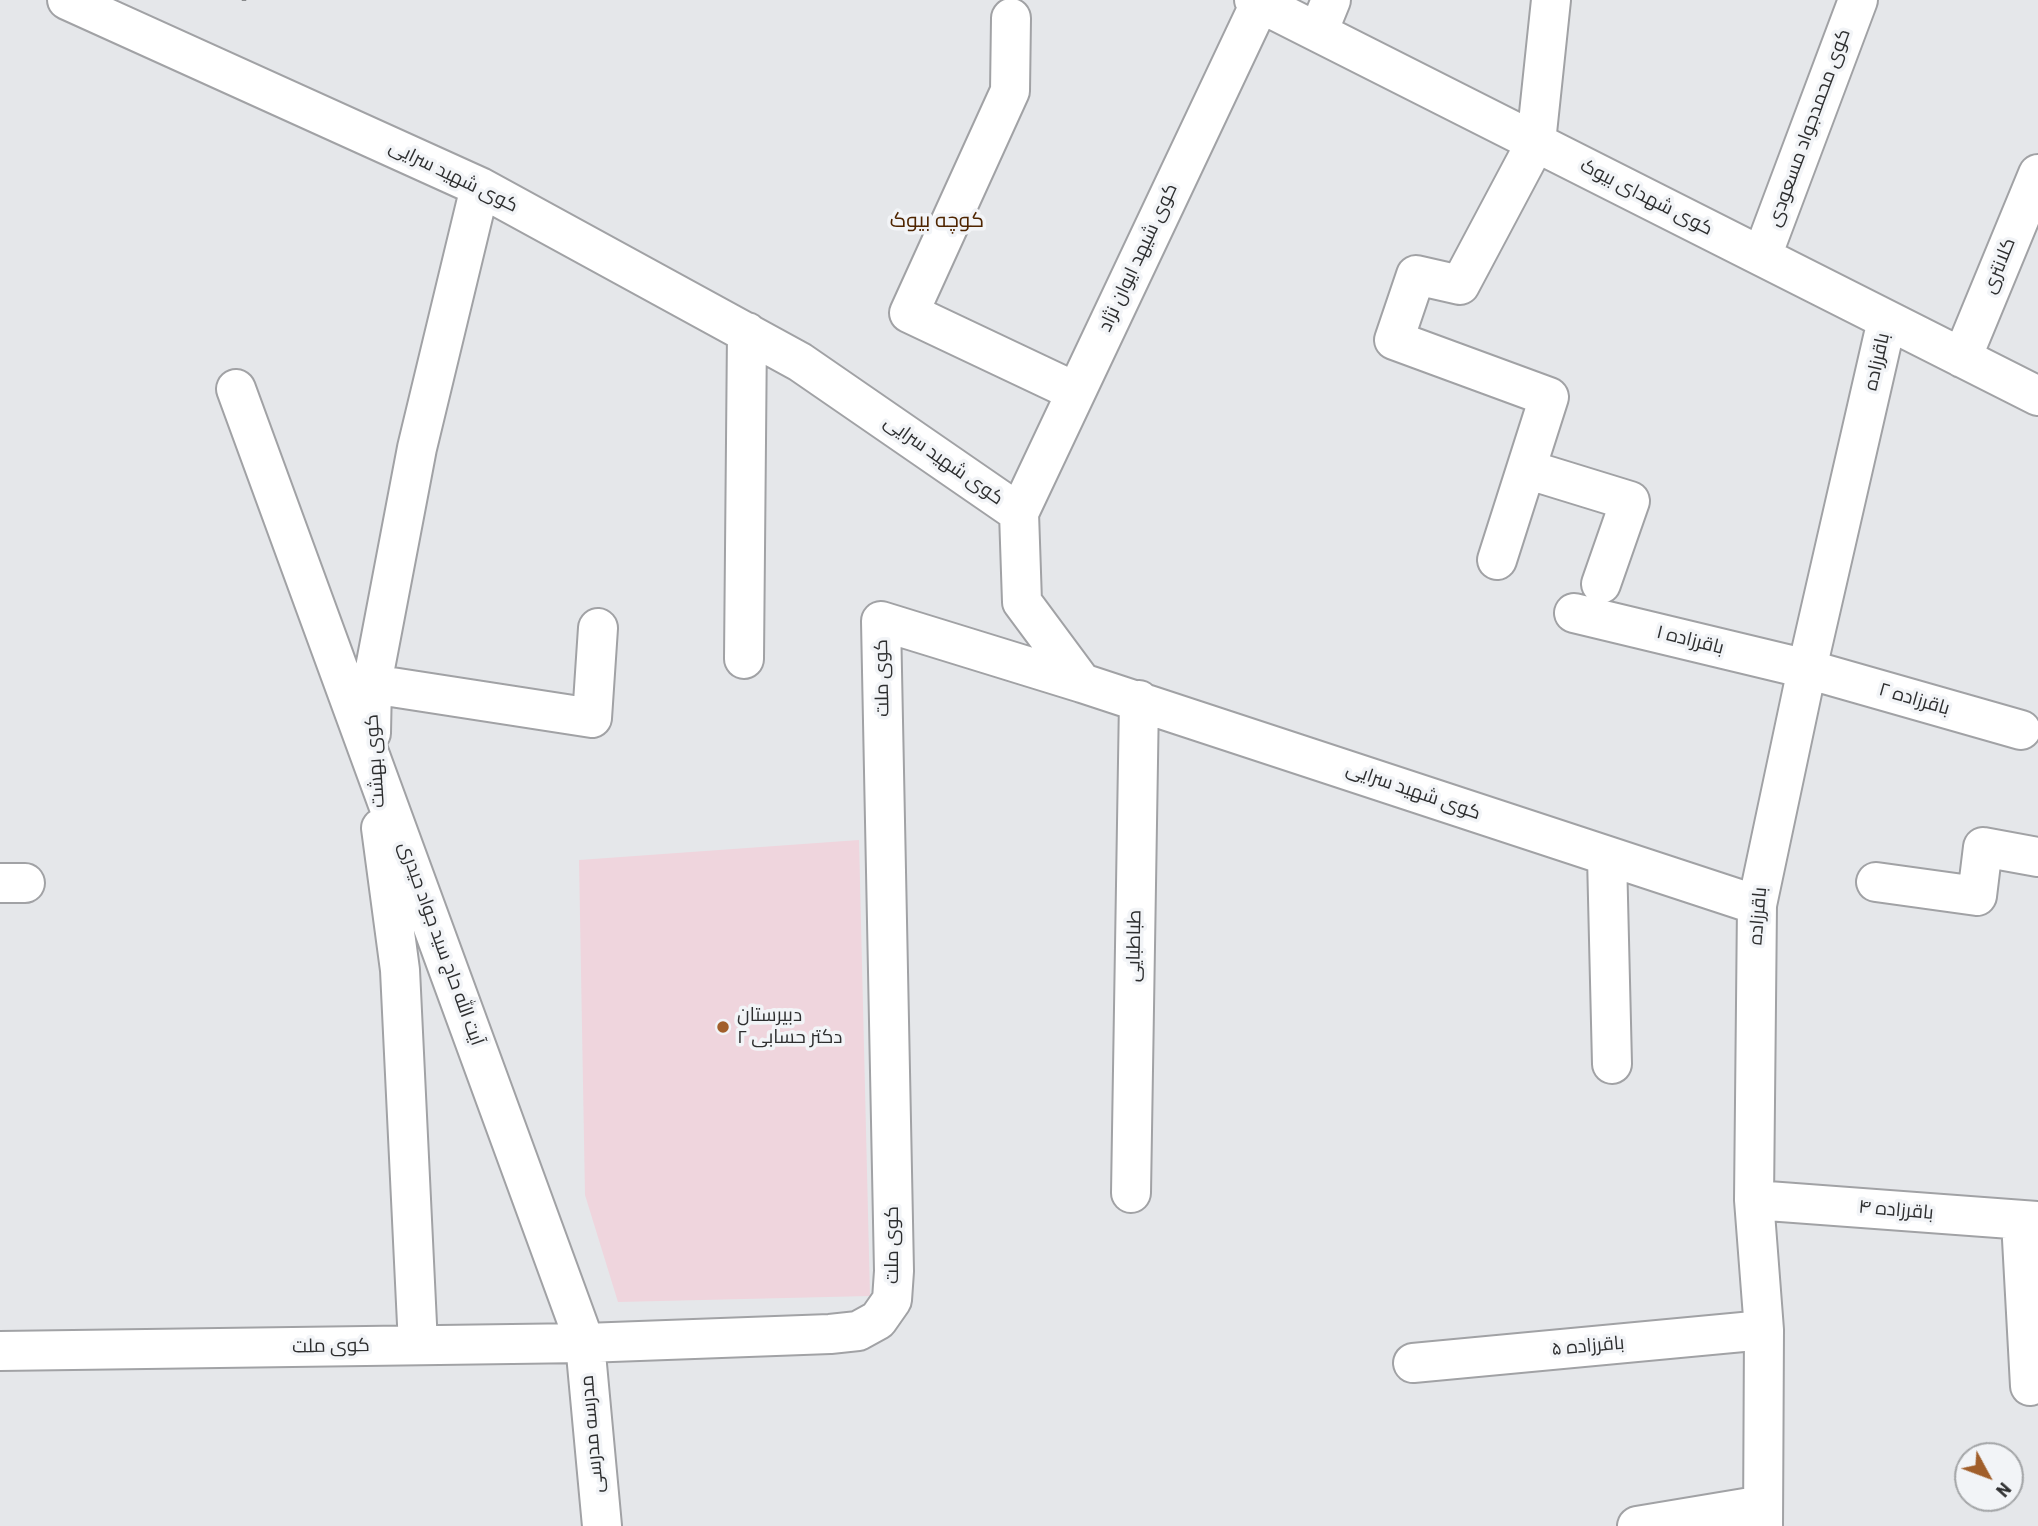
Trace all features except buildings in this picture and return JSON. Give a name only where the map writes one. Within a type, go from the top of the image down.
[{"type":"street","name":"کوی شهید سرایی","points":[[67,0],[480,187],[800,362],[1019,513],[1022,602],[1083,682],[1757,905]]},
{"type":"street","points":[[1497,560],[1549,397],[1394,340],[1416,275],[1460,285],[1536,142],[1551,0]]},
{"type":"street","name":"کوی محمدجواد مسعودی","points":[[1762,256],[1858,0]]},
{"type":"street","name":"کوی شهدای بیوک","points":[[1257,2],[1325,16],[1536,142],[2038,396]]},
{"type":"street","name":"کوی شیهد ایوان نژاد","points":[[1019,513],[1257,2]]},
{"type":"street","points":[[1011,18],[1010,91],[909,313],[1076,392]]},
{"type":"street","name":"کلانتری","points":[[1962,358],[2038,174]]},
{"type":"street","name":"کوی بهشت","points":[[418,1345],[400,970],[371,754],[372,684],[416,448],[480,187]]},
{"type":"street","name":"باقرزاده","points":[[1763,1516],[1764,1330],[1754,1200],[1757,905],[1807,669],[1887,320]]},
{"type":"street","points":[[744,659],[747,332]]},
{"type":"street","name":"آیت الله حاج سید جواد حیدری","points":[[236,389],[585,1343]]},
{"type":"street","points":[[1526,468],[1630,501],[1601,584]]},
{"type":"street","name":"باقرزاده ۱","points":[[1574,613],[1807,669]]},
{"type":"street","name":"کوی ملت","points":[[0,1351],[585,1343],[830,1334],[858,1331],[878,1320],[892,1300],[894,1271],[881,621],[1083,682]]},
{"type":"street","points":[[372,684],[592,718],[598,628]]},
{"type":"street","name":"باقرزاده ۲","points":[[1807,669],[2021,730]]},
{"type":"street","name":"طباطبایی","points":[[1131,1193],[1139,700]]},
{"type":"street","points":[[1876,882],[1977,897],[1983,847],[2038,857]]},
{"type":"street","points":[[1607,857],[1612,1064]]},
{"type":"street","name":"باقرزاده ۴","points":[[1754,1200],[2029,1221]]},
{"type":"street","points":[[2029,1221],[2030,1386]]},
{"type":"street","name":"باقرزاده ۵","points":[[1413,1363],[1764,1330]]},
{"type":"street","name":"مدرسه مدرسی","points":[[585,1343],[602,1526]]},
{"type":"street","points":[[1637,1526],[1763,1516]]},
{"type":"shaded area","name":"دبیرستان دکتر حسابی ۲","points":[[859,840],[870,1296],[618,1302],[585,1195],[579,860]]},
{"type":"place","name":"دبیرستان دکتر حسابی ۲","points":[[723,1027]]},
{"type":"district","name":"کوچه بیوک","points":[[937,222]]}]
